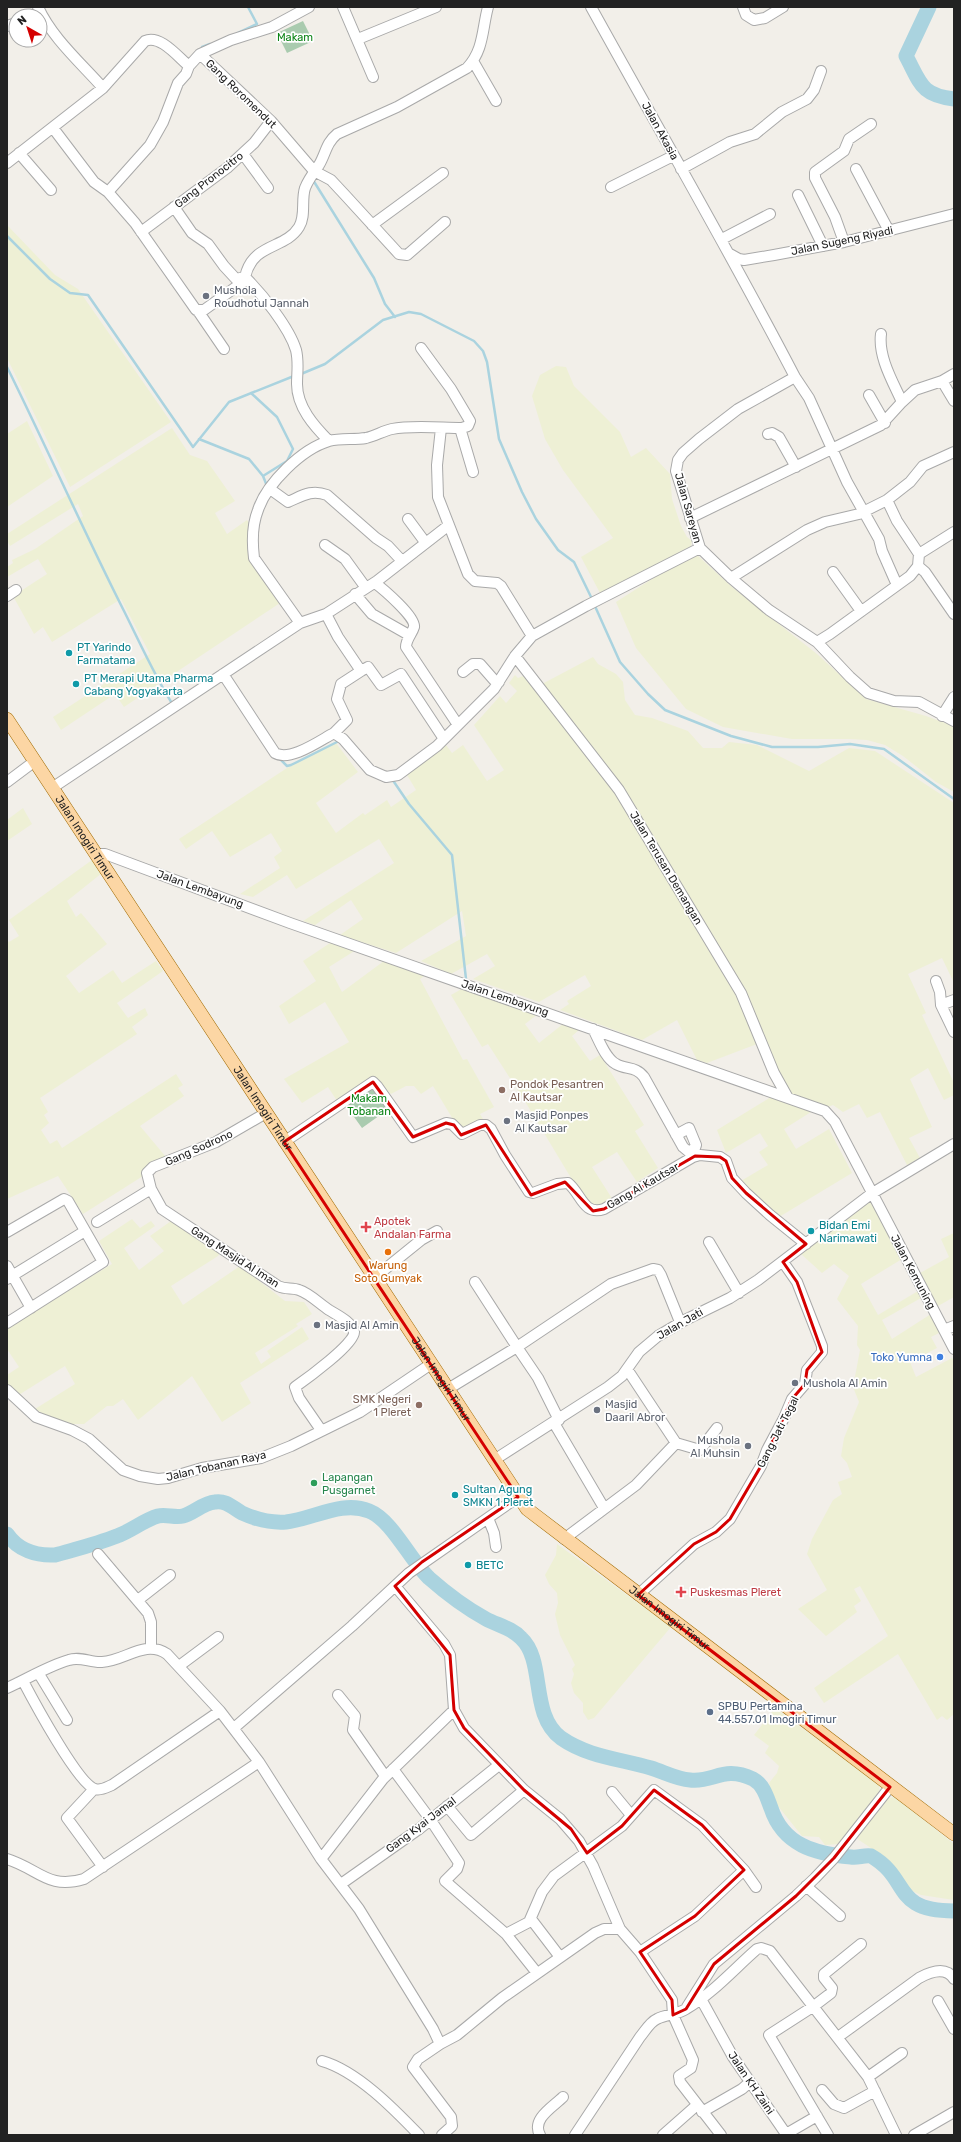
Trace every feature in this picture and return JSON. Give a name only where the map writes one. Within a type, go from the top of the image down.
[{"type":"main road","name":"Jalan Imogiri Timur","points":[[7,720],[430,1364],[448,1389],[518,1497],[533,1515],[954,1834]]},
{"type":"street","points":[[200,54],[231,40],[272,27],[308,7]]},
{"type":"street","points":[[343,7],[373,77]]},
{"type":"street","points":[[358,39],[436,7]]},
{"type":"street","points":[[198,311],[204,310],[246,278],[248,264],[256,256],[289,236],[299,227],[303,208],[304,189],[314,171],[320,164],[330,140],[337,134],[397,107],[456,75],[473,61],[481,44],[488,7]]},
{"type":"street","name":"Jalan Akasia","points":[[591,7],[673,156],[730,254]]},
{"type":"street","points":[[743,7],[746,15],[750,19],[760,20],[784,7]]},
{"type":"street","points":[[48,26],[103,88]]},
{"type":"street","points":[[7,163],[103,88],[141,44],[148,40],[159,41],[189,66]]},
{"type":"street","name":"Gang Roromendut","points":[[108,192],[150,145],[163,122],[178,83],[186,74],[189,66],[200,54],[271,121],[314,171],[331,180],[399,254],[407,255],[445,222]]},
{"type":"street","points":[[473,61],[496,101]]},
{"type":"street","points":[[681,169],[730,142],[755,134],[782,112],[807,99],[814,90],[821,71]]},
{"type":"street","name":"Gang Pronocitro","points":[[141,232],[227,168],[254,143],[271,121]]},
{"type":"street","points":[[844,242],[835,217],[815,178],[815,172],[844,151],[849,139],[871,124]]},
{"type":"street","points":[[53,128],[94,182],[108,192],[141,232],[224,349]]},
{"type":"street","points":[[19,153],[51,190]]},
{"type":"street","points":[[243,154],[268,188]]},
{"type":"street","points":[[611,187],[673,156]]},
{"type":"street","points":[[856,169],[889,230]]},
{"type":"street","points":[[372,225],[442,173]]},
{"type":"street","points":[[798,195],[824,246]]},
{"type":"street","points":[[174,207],[192,233],[208,244],[224,266],[236,279],[246,278]]},
{"type":"street","points":[[722,239],[770,214]]},
{"type":"street","name":"Jalan Sugeng Riyadi","points":[[730,254],[744,260],[824,246],[954,214]]},
{"type":"street","points":[[730,254],[795,377],[808,398],[831,450],[863,512],[879,538],[882,551],[897,585]]},
{"type":"street","points":[[246,278],[268,301],[291,339],[298,360],[296,386],[304,410],[312,423],[329,441]]},
{"type":"street","points":[[881,334],[881,350],[891,378],[902,402]]},
{"type":"street","points":[[300,623],[254,558],[253,526],[258,508],[281,474],[296,460],[310,450],[329,441],[367,438],[392,429],[460,428],[468,426],[470,421],[443,376],[421,348]]},
{"type":"street","points":[[690,518],[885,423],[902,402],[915,390],[942,381],[954,374]]},
{"type":"street","name":"Jalan Sareyan","points":[[795,377],[738,409],[682,453],[678,460],[676,471],[700,548],[731,578],[769,610],[816,642],[868,693],[894,701],[920,702],[942,716],[954,721]]},
{"type":"street","points":[[942,381],[954,401]]},
{"type":"street","points":[[869,395],[885,423]]},
{"type":"street","points":[[441,428],[437,465],[438,497],[471,578],[482,582],[497,583],[501,586],[532,636]]},
{"type":"street","points":[[460,428],[473,472]]},
{"type":"street","points":[[768,434],[776,434],[779,437],[796,467]]},
{"type":"street","points":[[731,578],[807,530],[825,522],[863,512],[888,500],[910,482],[923,466],[954,452]]},
{"type":"street","points":[[270,489],[288,502],[309,492],[319,492],[327,495],[376,538],[388,546],[402,561]]},
{"type":"street","points":[[816,642],[830,634],[915,572],[918,566],[919,554],[897,521],[888,500]]},
{"type":"street","points":[[408,519],[425,542]]},
{"type":"street","points":[[52,788],[300,623],[326,614],[355,594],[375,583],[425,542],[449,525]]},
{"type":"street","points":[[919,554],[954,532]]},
{"type":"street","points":[[325,545],[345,559],[366,588]]},
{"type":"street","points":[[334,733],[343,739],[370,770],[386,776],[398,775],[444,739],[458,726],[499,682],[515,656],[532,636],[586,606],[700,548]]},
{"type":"street","points":[[918,566],[925,572],[954,614]]},
{"type":"street","points":[[833,572],[861,611]]},
{"type":"street","points":[[375,583],[394,600],[413,622],[414,627],[409,635],[406,647],[458,726]]},
{"type":"street","points":[[7,596],[16,590]]},
{"type":"street","points":[[355,594],[372,614],[409,635]]},
{"type":"street","points":[[326,614],[338,637],[361,671]]},
{"type":"street","name":"Jalan Terusan Demangan","points":[[515,656],[619,790],[739,988],[774,1073],[788,1098]]},
{"type":"street","points":[[223,674],[275,753],[280,756],[292,755],[334,733],[347,720],[337,698],[341,684],[368,667],[381,685],[401,674],[416,663]]},
{"type":"street","points":[[463,672],[473,664],[480,664],[494,680],[499,682]]},
{"type":"street","points":[[401,674],[444,739]]},
{"type":"street","points":[[942,716],[954,697]]},
{"type":"street","points":[[7,782],[35,761]]},
{"type":"street","name":"Jalan Lembayung","points":[[96,854],[105,854],[290,923],[821,1109],[830,1115],[872,1194]]},
{"type":"street","points":[[936,982],[940,992],[942,1005],[954,1032]]},
{"type":"street","points":[[942,1005],[954,1000]]},
{"type":"street","points":[[593,1029],[611,1060],[617,1064],[634,1069],[641,1073],[676,1135]]},
{"type":"street","name":"Gang Al Kautsar","points":[[284,1142],[373,1082],[413,1136],[446,1123],[452,1124],[462,1134],[480,1125],[486,1125],[491,1129],[505,1155],[529,1192],[533,1193],[557,1184],[568,1183],[588,1209],[593,1211],[604,1209],[692,1157],[700,1155],[722,1158],[726,1161],[732,1178],[746,1193],[770,1215],[806,1244]]},
{"type":"street","name":"Gang Sodrono","points":[[151,1189],[147,1176],[150,1169],[216,1142],[266,1113]]},
{"type":"street","name":"Jalan Jati","points":[[494,1460],[608,1387],[627,1369],[644,1347],[680,1322],[738,1293],[784,1262],[872,1194],[954,1144]]},
{"type":"street","points":[[97,1222],[151,1189]]},
{"type":"street","name":"Gang Masjid Al Iman","points":[[151,1189],[162,1209],[176,1219],[278,1286],[284,1289],[300,1290],[340,1316],[354,1330],[354,1335],[350,1341],[329,1361],[295,1387],[299,1398],[322,1430]]},
{"type":"street","name":"Jalan Kemuning","points":[[872,1194],[954,1349]]},
{"type":"street","points":[[7,1232],[64,1199],[68,1201],[102,1260],[102,1264],[7,1323]]},
{"type":"street","points":[[10,1277],[85,1230]]},
{"type":"street","points":[[374,1278],[421,1240],[437,1231]]},
{"type":"street","points":[[709,1242],[738,1293]]},
{"type":"street","name":"Gang Jati Tegal","points":[[638,1595],[694,1544],[716,1532],[730,1519],[761,1466],[767,1450],[794,1396],[804,1384],[807,1370],[822,1352],[822,1346],[797,1282],[784,1262]]},
{"type":"street","points":[[7,1266],[10,1277],[31,1308]]},
{"type":"street","points":[[448,1389],[516,1347],[611,1284],[652,1269],[658,1270],[661,1275],[680,1322]]},
{"type":"street","points":[[475,1282],[516,1347],[538,1378],[557,1421],[604,1508]]},
{"type":"street","points":[[944,1330],[954,1326]]},
{"type":"street","name":"Jalan Tobanan Raya","points":[[7,1390],[36,1417],[81,1434],[89,1439],[123,1470],[150,1478],[168,1478],[202,1468],[261,1458],[291,1446],[372,1405],[430,1364]]},
{"type":"street","points":[[627,1369],[676,1443],[700,1450],[718,1428]]},
{"type":"street","points":[[564,1539],[604,1508],[636,1486],[676,1443]]},
{"type":"street","points":[[234,1728],[296,1676],[422,1562],[518,1497]]},
{"type":"street","points":[[488,1518],[494,1533],[496,1547]]},
{"type":"street","points":[[98,1554],[138,1600],[150,1618],[151,1648]]},
{"type":"street","points":[[138,1600],[170,1575]]},
{"type":"street","points":[[395,1586],[444,1644],[450,1655],[454,1710],[464,1728],[498,1765],[524,1790],[571,1829],[587,1853],[620,1929],[640,1952],[672,2000],[673,2015],[693,2060],[691,2068],[679,2076],[679,2079],[699,2108],[721,2135]]},
{"type":"street","points":[[179,1666],[218,1637]]},
{"type":"street","points":[[7,1688],[69,1659],[104,1662],[151,1648],[163,1651],[179,1666],[220,1711],[259,1762],[321,1859],[360,1910],[440,2044]]},
{"type":"street","points":[[39,1674],[67,1720]]},
{"type":"street","points":[[23,1681],[47,1725],[83,1779],[94,1789],[99,1790],[112,1784],[220,1711]]},
{"type":"street","points":[[338,1695],[355,1716],[352,1725],[353,1730],[385,1776]]},
{"type":"street","points":[[321,1859],[385,1776],[454,1710]]},
{"type":"street","points":[[7,1859],[57,1883],[84,1879],[259,1762]]},
{"type":"street","name":"Gang Kyai Jamal","points":[[341,1884],[430,1819],[498,1765]]},
{"type":"street","points":[[393,1769],[430,1819],[459,1863],[457,1869],[444,1881],[506,1934],[537,1973]]},
{"type":"street","points":[[686,2010],[714,1964],[806,1886],[834,1858],[890,1787]]},
{"type":"street","points":[[94,1789],[67,1818],[103,1867]]},
{"type":"street","points":[[447,1806],[471,1835],[524,1790]]},
{"type":"street","points":[[506,1934],[531,1919],[542,1892],[554,1876],[622,1826],[654,1790],[702,1825],[744,1870],[756,1887]]},
{"type":"street","points":[[612,1792],[631,1815]]},
{"type":"street","points":[[640,1952],[695,1916],[744,1870]]},
{"type":"street","points":[[806,1886],[840,1916]]},
{"type":"street","points":[[531,1919],[560,1957]]},
{"type":"street","points":[[442,2135],[452,2126],[450,2118],[413,2068],[418,2059],[440,2044],[457,2035],[502,1998],[599,1931],[610,1928],[620,1929]]},
{"type":"street","points":[[828,2135],[769,2035],[814,2006],[832,1992],[824,1974],[861,1944]]},
{"type":"street","points":[[575,2135],[640,2037],[657,2019],[686,2010],[701,1999],[757,1949],[767,1949],[814,2006],[868,2077],[896,2135]]},
{"type":"street","points":[[838,2037],[926,1974],[944,1971],[951,1975],[954,1980]]},
{"type":"street","name":"Jalan KH Zaini","points":[[701,1999],[733,2058],[786,2134],[817,2116]]},
{"type":"street","points":[[938,2001],[954,2029]]},
{"type":"street","points":[[868,2077],[902,2053]]},
{"type":"street","points":[[322,2061],[342,2070],[364,2083],[419,2135]]},
{"type":"street","points":[[663,2135],[699,2108],[742,2089],[750,2082]]},
{"type":"street","points":[[822,2090],[831,2101],[844,2108],[876,2091]]},
{"type":"street","points":[[540,2135],[537,2126],[539,2120],[563,2097]]},
{"type":"street","points":[[914,2135],[954,2112]]},
{"type":"highlighted area","points":[[373,1082],[413,1137],[446,1123],[454,1125],[461,1135],[486,1125],[531,1195],[565,1182],[593,1211],[604,1209],[695,1156],[720,1157],[726,1161],[732,1178],[746,1193],[806,1244],[783,1262],[797,1282],[822,1352],[807,1370],[805,1384],[792,1399],[761,1466],[730,1519],[716,1532],[694,1544],[638,1595],[890,1787],[834,1858],[796,1896],[714,1964],[686,2009],[673,2015],[672,2000],[640,1952],[695,1916],[744,1870],[702,1825],[654,1790],[622,1826],[587,1853],[571,1829],[524,1790],[464,1728],[454,1710],[450,1655],[395,1586],[422,1562],[518,1497],[284,1142]]},
{"type":"green space","name":"Makam","points":[[303,21],[313,41],[287,53],[277,33]]},
{"type":"green space","points":[[7,225],[55,275],[78,289],[171,422],[70,487],[7,358]]},
{"type":"green space","points":[[556,366],[566,367],[574,386],[620,432],[631,457],[646,448],[670,474],[672,499],[681,526],[687,537],[692,541],[691,546],[642,573],[600,593],[581,557],[613,538],[563,470],[545,439],[532,396],[540,375]]},
{"type":"green space","points":[[27,421],[53,476],[7,507],[7,434]]},
{"type":"green space","points":[[172,428],[190,455],[207,461],[235,501],[215,513],[227,534],[247,520],[250,524],[247,547],[249,559],[280,603],[124,707],[115,694],[61,730],[53,717],[150,654],[121,599],[52,642],[43,627],[34,634],[13,596],[47,574],[38,559],[7,577],[7,567],[13,563],[12,560],[35,549],[83,516],[78,504],[10,546],[7,541],[7,534]]},
{"type":"green space","points":[[697,555],[732,587],[817,654],[866,699],[926,716],[948,724],[954,728],[954,792],[936,782],[903,756],[885,745],[867,740],[792,739],[723,727],[686,709],[636,648],[616,602],[655,577]]},
{"type":"green space","points":[[593,657],[598,664],[616,674],[623,682],[625,700],[635,715],[652,718],[688,731],[703,748],[722,748],[729,742],[757,745],[809,771],[849,748],[875,751],[954,803],[954,983],[942,958],[908,974],[926,1013],[922,1015],[954,1083],[954,1095],[944,1100],[928,1068],[910,1079],[932,1127],[909,1138],[920,1158],[907,1165],[880,1112],[867,1118],[859,1104],[843,1112],[833,1105],[825,1108],[790,1096],[694,911],[542,684]]},
{"type":"green space","points":[[515,675],[518,678],[523,676],[573,735],[605,777],[735,990],[757,1044],[707,1063],[697,1060],[677,1020],[642,1040],[560,1010],[569,1004],[567,1001],[591,986],[585,975],[539,1002],[473,979],[495,966],[487,954],[451,974],[421,961],[466,936],[462,911],[396,953],[340,935],[363,919],[351,900],[315,925],[303,921],[394,863],[379,839],[296,889],[287,875],[253,897],[240,894],[280,868],[274,857],[282,851],[271,833],[230,857],[212,831],[186,849],[179,839],[287,768],[336,743],[358,772],[316,803],[336,833],[363,813],[365,815],[387,800],[391,807],[416,790],[407,775],[446,745],[452,753],[463,745],[487,781],[504,770],[474,725],[500,696],[506,703],[517,691],[509,683]]},
{"type":"green space","points":[[23,808],[32,824],[7,841],[7,820]]},
{"type":"green space","points":[[92,860],[102,873],[67,901],[76,917],[81,913],[107,944],[66,976],[79,993],[113,970],[122,983],[156,961],[163,971],[117,1003],[128,1018],[145,1008],[148,1015],[132,1027],[137,1034],[40,1098],[48,1112],[44,1115],[49,1123],[41,1130],[50,1144],[57,1140],[62,1148],[176,1074],[183,1085],[178,1088],[184,1096],[140,1126],[166,1157],[145,1168],[142,1173],[143,1176],[83,1214],[58,1176],[7,1199],[7,940],[9,942],[19,936],[9,920]]},
{"type":"green space","points":[[333,941],[356,950],[329,967],[342,992],[384,961],[427,974],[420,979],[463,1060],[467,1059],[494,1107],[480,1114],[483,1119],[464,1129],[454,1121],[433,1086],[421,1094],[414,1086],[406,1086],[391,1094],[376,1078],[371,1079],[337,1101],[328,1087],[302,1103],[284,1079],[349,1042],[325,1002],[289,1024],[279,1006],[316,981],[303,961]]},
{"type":"green space","points":[[465,987],[538,1014],[525,1024],[539,1043],[563,1024],[579,1030],[572,1036],[590,1061],[600,1055],[644,1125],[635,1131],[658,1168],[637,1182],[617,1152],[592,1167],[613,1200],[603,1206],[593,1207],[584,1198],[488,1044],[482,1047],[451,995]]},
{"type":"green space","name":"Makam Tobanan","points":[[372,1085],[390,1108],[362,1128],[344,1103]]},
{"type":"green space","points":[[771,1097],[811,1112],[784,1129],[796,1149],[829,1129],[852,1173],[779,1217],[741,1181],[768,1165],[759,1152],[768,1146],[760,1133],[726,1153],[717,1130]]},
{"type":"green space","points":[[868,1203],[871,1203],[902,1259],[861,1284],[878,1315],[918,1291],[921,1298],[882,1320],[892,1339],[931,1314],[941,1332],[931,1337],[937,1348],[910,1362],[916,1377],[952,1358],[954,1361],[954,1714],[947,1720],[942,1716],[937,1720],[898,1654],[824,1703],[814,1688],[888,1636],[860,1586],[854,1589],[861,1601],[854,1606],[857,1612],[826,1636],[798,1609],[827,1590],[807,1554],[812,1539],[833,1500],[842,1494],[838,1482],[852,1477],[847,1463],[841,1456],[844,1438],[859,1402],[853,1387],[860,1350],[857,1345],[858,1326],[837,1299],[849,1276],[834,1264],[822,1273],[801,1254]]},
{"type":"green space","points":[[132,1219],[140,1228],[151,1221],[155,1226],[124,1248],[139,1270],[164,1251],[150,1236],[171,1221],[220,1253],[218,1256],[171,1286],[183,1305],[240,1266],[285,1301],[304,1302],[312,1314],[296,1324],[298,1326],[255,1353],[261,1364],[271,1357],[267,1351],[302,1327],[309,1339],[240,1383],[251,1403],[222,1422],[192,1376],[138,1420],[123,1399],[113,1406],[107,1406],[84,1424],[70,1424],[47,1416],[35,1409],[75,1384],[65,1366],[17,1396],[7,1387],[7,1375],[19,1367],[7,1349],[7,1328],[112,1264],[99,1241]]},
{"type":"green space","points":[[954,1233],[954,1297],[938,1306],[920,1273],[949,1257],[941,1239]]},
{"type":"green space","points":[[557,1544],[671,1627],[594,1718],[588,1720],[583,1712],[583,1703],[574,1693],[571,1683],[574,1674],[572,1669],[575,1665],[560,1635],[555,1614],[558,1603],[557,1593],[549,1584],[545,1575],[556,1555]]},
{"type":"green space","points":[[775,1708],[879,1785],[880,1793],[840,1844],[825,1845],[819,1837],[802,1836],[774,1801],[769,1783],[777,1773],[779,1766],[765,1753],[769,1746],[754,1735]]},
{"type":"green space","points":[[895,1797],[954,1844],[954,1900],[921,1895],[908,1889],[890,1866],[869,1851],[871,1848],[856,1838],[888,1798]]},
{"type":"waterway","points":[[238,33],[257,24],[248,7]]},
{"type":"waterway","points":[[929,7],[906,56],[919,81],[928,91],[935,95],[954,99]]},
{"type":"waterway","points":[[204,50],[202,47],[210,44]]},
{"type":"waterway","points":[[313,180],[374,278],[385,304],[395,317]]},
{"type":"waterway","points":[[7,236],[50,279],[70,293],[88,295],[193,447],[229,402],[294,376]]},
{"type":"waterway","points":[[301,374],[325,364],[383,320],[409,312],[421,314],[474,341],[483,351],[487,362],[499,439],[522,492],[536,519],[558,550],[574,562],[592,599]]},
{"type":"waterway","points":[[7,367],[153,671],[173,705]]},
{"type":"waterway","points":[[251,393],[277,417],[293,449],[287,461],[263,476],[267,486]]},
{"type":"waterway","points":[[199,439],[249,459],[263,476]]},
{"type":"waterway","points":[[594,604],[620,662],[648,694],[665,710],[731,736],[772,747],[818,747],[850,744],[884,749],[954,799]]},
{"type":"waterway","points":[[279,758],[287,766],[291,765],[339,741]]},
{"type":"waterway","points":[[392,779],[409,804],[452,855],[466,979]]},
{"type":"waterway","points":[[7,1534],[11,1540],[28,1551],[55,1555],[109,1539],[158,1516],[183,1516],[206,1504],[215,1502],[223,1502],[252,1517],[275,1522],[296,1520],[338,1509],[359,1508],[369,1511],[377,1516],[393,1531],[422,1570],[436,1584],[471,1610],[486,1619],[509,1629],[521,1638],[529,1648],[533,1660],[545,1715],[551,1728],[561,1738],[593,1753],[651,1768],[675,1777],[698,1780],[719,1775],[734,1774],[743,1775],[753,1779],[762,1788],[776,1821],[792,1839],[813,1850],[838,1856],[871,1856],[892,1874],[904,1892],[911,1900],[920,1906],[934,1910],[954,1911]]},
{"type":"place","name":"Mushola Roudhotul Jannah","points":[[206,296]]},
{"type":"place","name":"PT Yarindo Farmatama","points":[[69,653]]},
{"type":"place","name":"PT Merapi Utama Pharma Cabang Yogyakarta","points":[[76,684]]},
{"type":"place","name":"Pondok Pesantren Al Kautsar","points":[[502,1090]]},
{"type":"place","name":"Masjid Ponpes Al Kautsar","points":[[507,1121]]},
{"type":"place","name":"Apotek Andalan Farma","points":[[366,1227]]},
{"type":"place","name":"Bidan Emi Narimawati","points":[[811,1231]]},
{"type":"place","name":"Warung Soto Gumyak","points":[[388,1252]]},
{"type":"place","name":"Masjid Al Amin","points":[[317,1325]]},
{"type":"place","name":"Toko Yumna","points":[[940,1357]]},
{"type":"place","name":"Mushola Al Amin","points":[[795,1383]]},
{"type":"place","name":"SMK Negeri 1 Pleret","points":[[419,1405]]},
{"type":"place","name":"Masjid Daaril Abror","points":[[597,1410]]},
{"type":"place","name":"Mushola Al Muhsin","points":[[748,1446]]},
{"type":"place","name":"Lapangan Pusgarnet","points":[[314,1483]]},
{"type":"place","name":"Sultan Agung SMKN 1 Pleret","points":[[455,1495]]},
{"type":"place","name":"BETC","points":[[468,1565]]},
{"type":"place","name":"Puskesmas Pleret","points":[[681,1592]]},
{"type":"place","name":"SPBU Pertamina 44.557.01 Imogiri Timur","points":[[710,1712]]}]
